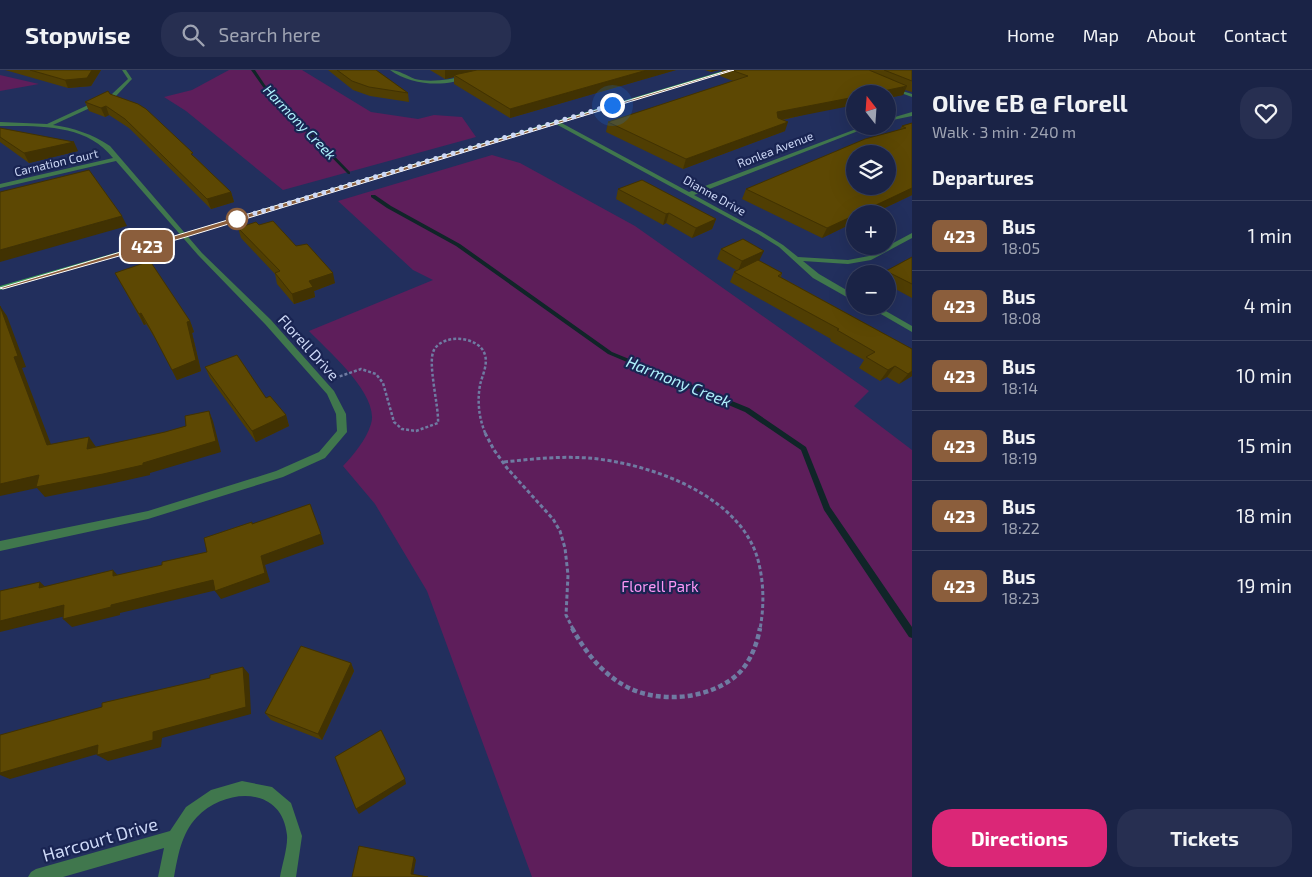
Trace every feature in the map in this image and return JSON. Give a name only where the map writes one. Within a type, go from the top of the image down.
[{"type":"main road","points":[[0,288],[183,235],[731,70]]},
{"type":"street","points":[[49,125],[114,96],[130,79],[124,70]]},
{"type":"street","points":[[392,70],[418,83],[437,83],[468,77]]},
{"type":"street","points":[[896,89],[912,96]]},
{"type":"street","points":[[896,118],[912,114]]},
{"type":"street","name":"Dianne Drive","points":[[556,122],[760,233],[798,259],[816,276],[846,293]]},
{"type":"street","name":"Florell Drive","points":[[0,124],[49,125],[85,134],[112,149],[117,159],[183,235],[268,322],[332,392],[342,414],[342,432],[322,456],[279,474],[148,515],[0,546]]},
{"type":"street","name":"Ronlea Avenue","points":[[690,194],[846,135]]},
{"type":"street","name":"Carnation Court","points":[[0,186],[117,159]]},
{"type":"street","points":[[798,259],[848,262],[871,258],[912,235]]},
{"type":"street","points":[[887,315],[912,329]]},
{"type":"street","name":"Harcourt Drive","points":[[166,877],[168,856],[175,837],[185,821],[197,807],[210,797],[240,786],[255,787],[268,792],[279,800],[288,812],[293,826],[295,844],[293,861],[288,877]]},
{"type":"street","name":"Harcourt Drive","points":[[36,877],[175,837]]},
{"type":"path","points":[[323,383],[354,371],[366,369],[376,374],[384,382],[391,418],[398,427],[412,431],[425,429],[438,423],[440,412],[432,360],[434,350],[444,341],[456,339],[468,340],[478,345],[484,352],[486,362],[480,386],[479,404],[484,430],[504,462],[554,522],[568,553],[566,614],[579,643],[600,669],[631,689],[665,698],[692,695],[722,686],[745,666],[756,646],[760,630],[763,613],[764,577],[752,542],[738,524],[715,502],[692,487],[664,475],[600,459],[567,457],[504,462]]},
{"type":"green space","points":[[229,70],[302,70],[371,112],[418,119],[434,115],[462,117],[476,137],[283,190],[186,111],[164,97],[192,90]]},
{"type":"green space","points":[[0,75],[39,84],[0,91]]},
{"type":"green space","name":"Florell Park","points":[[492,155],[520,163],[635,226],[869,391],[854,406],[912,450],[912,877],[532,877],[427,591],[375,504],[343,466],[369,430],[372,412],[368,400],[350,374],[309,331],[433,280],[413,270],[338,201]]},
{"type":"building","points":[[30,70],[92,70],[87,78],[65,80]]},
{"type":"building","points":[[337,70],[376,70],[408,93],[369,87],[352,81]]},
{"type":"building","points":[[477,70],[647,70],[510,109],[454,75]]},
{"type":"building","points":[[731,70],[869,70],[907,86],[896,88],[896,85],[846,85],[846,99],[777,112],[778,118],[788,122],[686,159],[608,122],[748,76]]},
{"type":"building","points":[[884,70],[912,70],[912,81]]},
{"type":"building","points":[[108,91],[110,94],[138,104],[146,109],[231,192],[207,199],[125,119],[106,106],[101,108],[85,102]]},
{"type":"building","points":[[912,123],[912,188],[876,205],[846,205],[846,219],[827,228],[746,189],[846,147],[846,195],[896,195],[896,145],[851,145],[880,135],[896,135],[896,131],[906,128],[902,126]]},
{"type":"building","points":[[0,128],[74,142],[24,153],[0,137]]},
{"type":"building","points":[[89,170],[122,216],[0,250],[0,192]]},
{"type":"building","points":[[642,180],[716,219],[696,228],[618,189]]},
{"type":"building","points":[[273,221],[296,246],[307,244],[333,273],[309,281],[313,287],[292,294],[275,273],[280,271],[238,228],[256,222],[259,225]]},
{"type":"building","points":[[743,239],[764,251],[742,261],[721,249]]},
{"type":"building","points":[[912,257],[912,284],[896,276],[896,266]]},
{"type":"building","points":[[758,260],[782,273],[778,276],[846,313],[846,315],[850,315],[912,349],[912,371],[908,374],[895,366],[888,370],[866,357],[875,352],[837,330],[839,329],[734,272]]},
{"type":"building","points":[[150,261],[190,321],[187,322],[196,360],[172,370],[141,313],[139,314],[115,273]]},
{"type":"building","points":[[0,306],[18,356],[14,357],[47,445],[89,437],[87,449],[186,426],[185,416],[209,411],[216,441],[143,463],[143,465],[103,474],[36,487],[39,475],[0,484]]},
{"type":"building","points":[[237,355],[266,398],[270,396],[286,415],[252,431],[205,367]]},
{"type":"building","points":[[310,504],[321,534],[261,556],[265,573],[215,591],[213,580],[63,619],[64,605],[0,621],[0,591],[40,582],[39,588],[113,570],[113,576],[162,565],[162,562],[207,552],[204,538]]},
{"type":"building","points":[[301,646],[351,663],[318,734],[265,713]]},
{"type":"building","points":[[243,667],[246,707],[153,732],[153,740],[97,755],[98,745],[0,773],[0,735],[102,707],[102,703],[210,678],[210,675]]},
{"type":"building","points":[[381,730],[405,779],[356,809],[335,757]]},
{"type":"building","points":[[359,846],[414,857],[411,874],[428,877],[352,877]]},
{"type":"waterway","name":"Harmony Creek","points":[[253,70],[264,86],[349,173]]},
{"type":"waterway","name":"Harmony Creek","points":[[373,196],[389,207],[458,245],[610,353],[747,410],[804,449],[827,508],[912,634]]},
{"type":"bus line","name":"423","points":[[0,288],[183,235],[731,70]]},
{"type":"route","points":[[237,219],[233,220],[612,105]]}]
